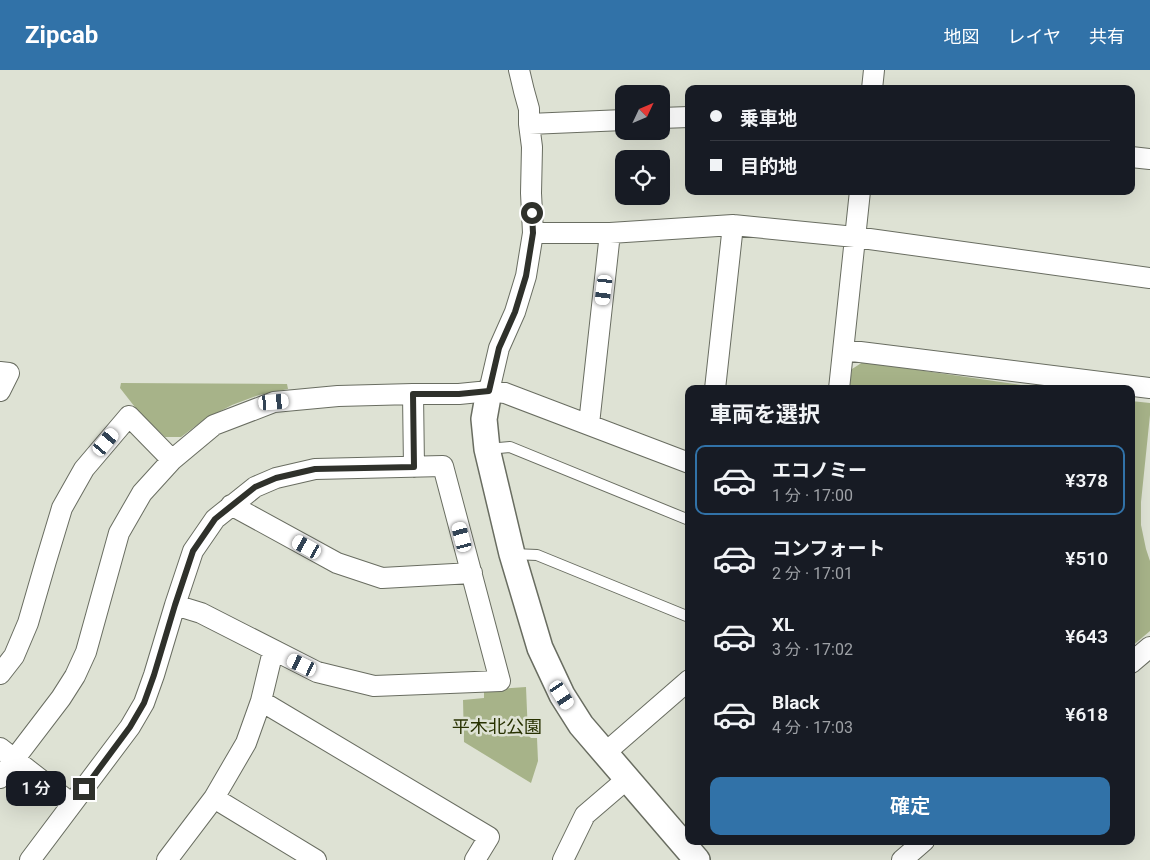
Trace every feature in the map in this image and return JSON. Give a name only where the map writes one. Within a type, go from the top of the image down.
[{"type":"street","points":[[519,70],[529,109],[532,147],[531,193],[533,233],[526,276],[515,312],[499,348],[489,391],[484,419],[487,449],[512,554],[540,648],[562,695],[582,725],[697,860]]},
{"type":"street","points":[[872,85],[874,70]]},
{"type":"street","points":[[670,118],[685,117]]},
{"type":"street","points":[[529,124],[615,120]]},
{"type":"street","points":[[1135,157],[1150,159]]},
{"type":"street","points":[[840,385],[860,195]]},
{"type":"street","points":[[533,233],[610,233],[733,225],[856,237],[1150,278]]},
{"type":"street","points":[[715,385],[733,225]]},
{"type":"street","points":[[589,424],[610,233]]},
{"type":"street","points":[[844,350],[1126,385]]},
{"type":"street","points":[[0,372],[9,373],[0,391]]},
{"type":"street","points":[[1135,386],[1150,388]]},
{"type":"street","points":[[0,778],[7,754],[62,698],[75,676],[86,652],[119,533],[142,493],[172,460],[214,425],[274,402],[338,396],[459,394],[489,391],[505,393],[685,461]]},
{"type":"street","points":[[413,394],[414,467]]},
{"type":"street","points":[[0,674],[14,656],[28,623],[62,508],[84,469],[129,416],[172,460]]},
{"type":"street","points":[[30,860],[130,727],[144,703],[154,675],[175,605],[193,551],[215,519],[255,487],[276,478],[315,469],[443,466],[500,680],[374,686],[317,672],[201,613],[175,605]]},
{"type":"street","points":[[231,505],[337,563],[382,578],[472,573]]},
{"type":"street","points":[[1135,660],[1150,647]]},
{"type":"street","points":[[167,860],[214,798],[246,743],[261,701],[273,651]]},
{"type":"street","points":[[605,752],[685,683]]},
{"type":"street","points":[[261,701],[489,837],[475,860]]},
{"type":"street","points":[[7,754],[72,804]]},
{"type":"street","points":[[563,860],[585,815],[627,779]]},
{"type":"street","points":[[214,798],[316,860]]},
{"type":"street","points":[[902,860],[919,845]]},
{"type":"lane","points":[[487,449],[510,447],[685,518]]},
{"type":"lane","points":[[512,554],[537,555],[685,615]]},
{"type":"green space","points":[[863,362],[1021,385],[850,385],[852,369]]},
{"type":"green space","points":[[121,383],[287,384],[288,389],[259,395],[232,405],[205,419],[181,437],[165,437],[138,411],[120,388]]},
{"type":"green space","points":[[1135,401],[1150,403],[1141,502],[1141,525],[1150,561],[1150,631],[1135,644]]},
{"type":"green space","name":"平木北公園","points":[[526,687],[528,735],[531,738],[537,738],[538,761],[531,783],[464,742],[463,700],[484,698],[484,690]]},
{"type":"route","points":[[84,789],[130,727],[144,703],[193,551],[215,519],[255,487],[276,478],[315,469],[414,467],[413,394],[459,394],[489,391],[499,348],[515,312],[526,276],[533,233],[532,213]]}]
